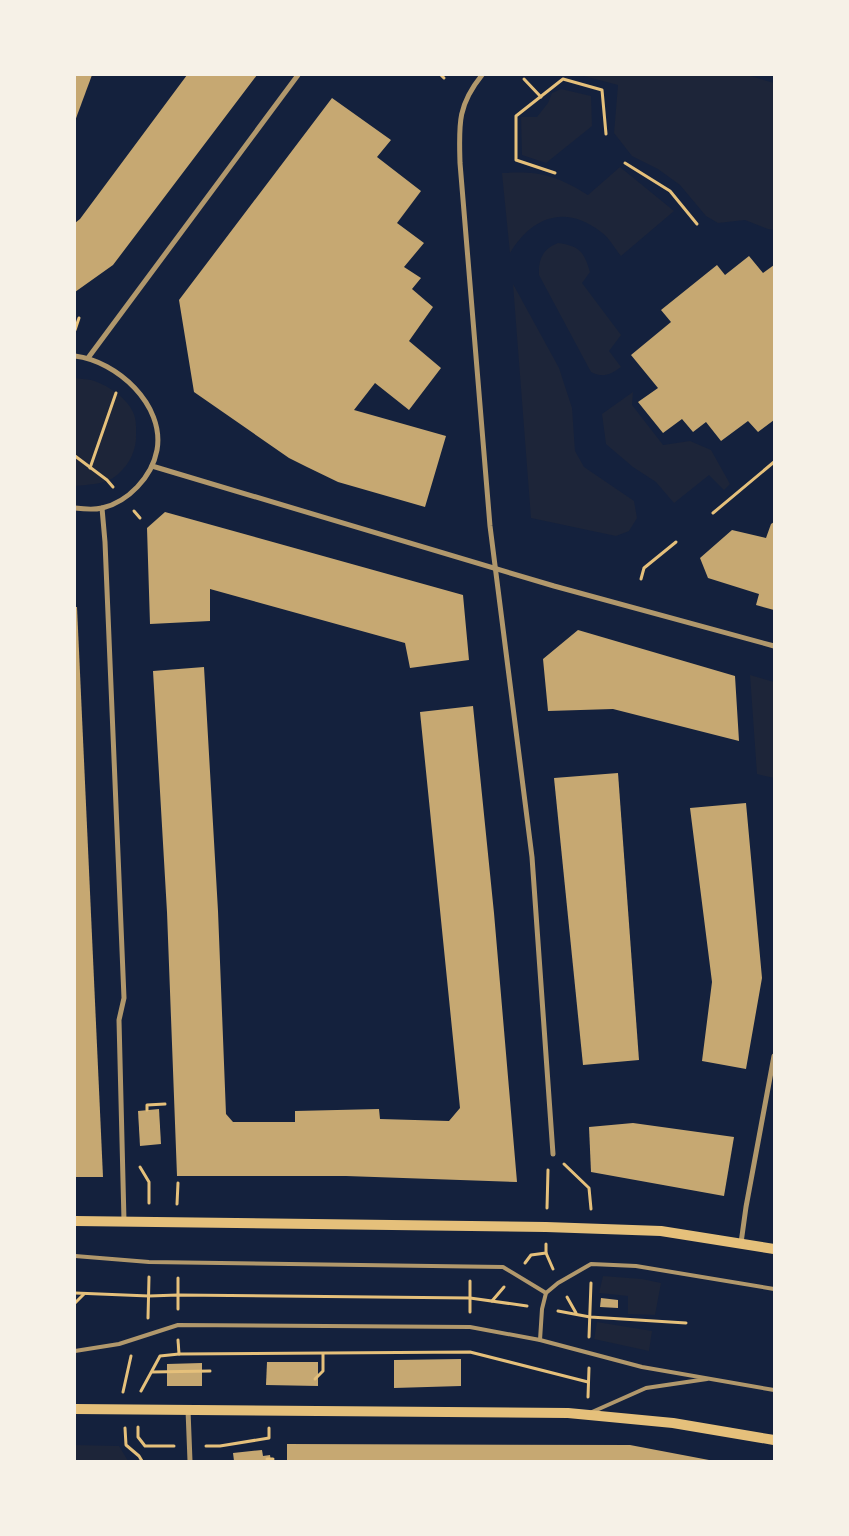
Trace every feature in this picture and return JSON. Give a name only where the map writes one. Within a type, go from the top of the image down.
[{"type":"main road","points":[[75,1221],[593,1228],[661,1231],[774,1249]]},
{"type":"main road","points":[[75,1409],[588,1414],[673,1423],[774,1440]]},
{"type":"street","points":[[88,358],[298,75]]},
{"type":"street","points":[[482,75],[470,90],[461,111],[459,131],[460,163],[494,568],[532,857],[553,1154]]},
{"type":"street","points":[[75,356],[88,358],[116,372],[132,383],[143,398],[156,429],[157,450],[152,466],[140,486],[124,499],[102,508],[75,508]]},
{"type":"street","points":[[152,466],[494,568],[774,646]]},
{"type":"street","points":[[102,508],[124,998],[118,1020],[124,1222]]},
{"type":"street","points":[[741,1243],[774,1056]]},
{"type":"street","points":[[188,1410],[190,1461]]},
{"type":"lane","points":[[75,1256],[159,1262],[503,1267],[546,1293]]},
{"type":"lane","points":[[540,1340],[542,1309],[546,1293],[558,1283],[591,1264],[636,1266],[774,1289]]},
{"type":"lane","points":[[75,1351],[119,1344],[178,1325],[470,1327],[540,1340],[642,1367],[774,1390]]},
{"type":"lane","points":[[588,1414],[646,1388],[711,1378]]},
{"type":"path","points":[[524,79],[541,97]]},
{"type":"path","points":[[555,173],[516,160],[516,116],[563,79],[602,90],[606,134]]},
{"type":"path","points":[[624,163],[670,191],[697,224]]},
{"type":"path","points":[[75,330],[79,318]]},
{"type":"path","points":[[90,468],[116,394]]},
{"type":"path","points":[[75,456],[107,480]]},
{"type":"path","points":[[713,513],[774,462]]},
{"type":"path","points":[[641,579],[644,568],[676,542]]},
{"type":"path","points":[[148,1110],[147,1105],[165,1104]]},
{"type":"path","points":[[553,1154],[589,1188],[593,1228]]},
{"type":"path","points":[[588,1414],[591,1264]]},
{"type":"path","points":[[75,1293],[150,1296],[470,1298],[590,1317],[686,1323]]},
{"type":"path","points":[[75,1303],[84,1293]]},
{"type":"path","points":[[138,1437],[139,1394],[160,1356],[179,1354],[210,1356],[470,1352],[588,1382]]},
{"type":"path","points":[[315,1379],[323,1371],[323,1354]]},
{"type":"path","points":[[152,1372],[210,1371]]},
{"type":"path","points":[[125,1436],[126,1445],[142,1461]]},
{"type":"path","points":[[220,1446],[269,1438]]},
{"type":"path","points":[[267,1459],[273,1459]]},
{"type":"shaded area","points":[[580,75],[747,75],[774,83],[774,230],[745,220],[718,223],[706,216],[680,185],[658,169],[632,156],[614,133],[618,85]]},
{"type":"shaded area","points":[[561,89],[591,96],[592,126],[546,163],[522,155],[521,117],[537,117],[548,103],[552,93]]},
{"type":"shaded area","points":[[620,167],[674,211],[621,256],[604,234],[588,223],[575,218],[562,217],[550,218],[539,223],[528,231],[510,253],[502,173],[527,173],[547,176],[566,183],[588,195]]},
{"type":"shaded area","points":[[558,243],[576,248],[586,259],[590,272],[582,283],[621,335],[609,351],[621,367],[610,374],[599,375],[591,372],[539,275],[539,264],[542,255]]},
{"type":"shaded area","points":[[513,284],[559,368],[572,408],[575,451],[584,467],[634,501],[637,518],[629,531],[616,536],[531,518]]},
{"type":"shaded area","points":[[75,378],[91,380],[109,388],[126,402],[135,418],[136,439],[132,456],[118,474],[105,482],[75,486]]},
{"type":"shaded area","points":[[633,392],[632,405],[663,445],[690,441],[711,450],[730,484],[724,490],[709,475],[674,503],[656,482],[633,467],[606,444],[602,414]]},
{"type":"shaded area","points":[[750,675],[774,682],[774,778],[757,774]]},
{"type":"shaded area","points":[[603,1276],[642,1279],[661,1283],[655,1315],[628,1314],[628,1296],[599,1293]]},
{"type":"shaded area","points":[[597,1322],[652,1331],[649,1351],[594,1339]]},
{"type":"shaded area","points":[[75,1445],[119,1446],[128,1461],[75,1461]]},
{"type":"building","points":[[75,75],[92,75],[75,121]]},
{"type":"building","points":[[187,75],[257,75],[113,265],[75,292],[75,223],[80,219]]},
{"type":"building","points":[[332,98],[391,140],[377,157],[421,191],[397,223],[424,243],[404,267],[421,278],[412,289],[433,307],[409,341],[441,368],[409,410],[375,383],[354,410],[446,436],[425,507],[338,482],[307,467],[289,458],[194,392],[179,300]]},
{"type":"building","points":[[749,256],[763,273],[774,265],[774,420],[758,432],[748,421],[721,441],[706,422],[693,432],[682,419],[663,433],[638,402],[658,388],[631,355],[671,322],[661,310],[717,265],[725,275]]},
{"type":"building","points":[[165,512],[463,595],[469,660],[410,668],[405,643],[210,589],[210,621],[150,624],[147,528]]},
{"type":"building","points":[[774,522],[774,610],[756,605],[759,594],[708,578],[700,558],[732,530],[766,538],[771,524]]},
{"type":"building","points":[[75,607],[77,607],[103,1177],[75,1177]]},
{"type":"building","points":[[578,630],[735,676],[739,741],[613,709],[548,711],[543,659]]},
{"type":"building","points":[[204,667],[218,911],[226,1114],[233,1122],[295,1122],[295,1111],[379,1109],[380,1119],[449,1121],[460,1108],[420,712],[473,706],[494,913],[517,1182],[346,1176],[177,1176],[167,912],[153,671]]},
{"type":"building","points":[[618,773],[639,1060],[583,1065],[554,778]]},
{"type":"building","points":[[746,803],[762,978],[746,1069],[702,1061],[712,982],[690,808]]},
{"type":"building","points":[[159,1109],[161,1144],[140,1146],[138,1111]]},
{"type":"building","points":[[633,1123],[734,1137],[724,1196],[591,1172],[589,1127]]},
{"type":"building","points":[[601,1298],[618,1300],[618,1308],[600,1307]]},
{"type":"building","points":[[461,1359],[461,1386],[394,1388],[394,1360]]},
{"type":"building","points":[[267,1362],[318,1362],[318,1386],[266,1385]]},
{"type":"building","points":[[202,1363],[202,1386],[167,1386],[167,1364]]},
{"type":"building","points":[[287,1444],[630,1445],[709,1460],[287,1461]]},
{"type":"building","points":[[262,1450],[263,1456],[270,1455],[271,1461],[234,1461],[233,1453]]}]
